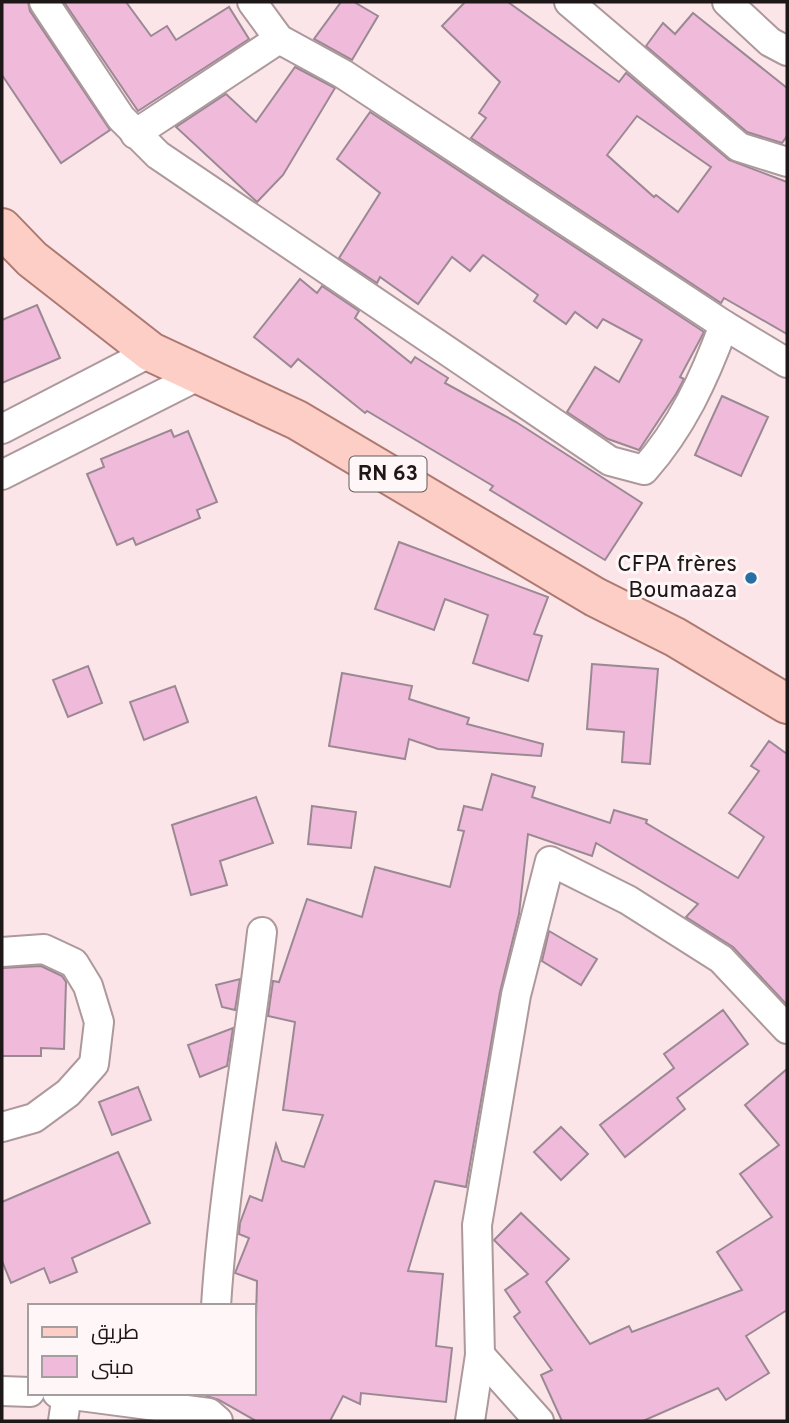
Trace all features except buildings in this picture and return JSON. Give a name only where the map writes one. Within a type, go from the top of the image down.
[{"type":"main road","name":"RN 63","points":[[2,228],[32,259],[151,352],[296,419],[595,597],[675,637],[787,704]]},
{"type":"street","points":[[44,2],[106,98],[135,134],[176,168],[610,461],[644,470],[667,444],[705,378],[724,325]]},
{"type":"street","points":[[252,2],[279,39],[343,74],[724,325],[787,363]]},
{"type":"street","points":[[569,2],[739,146],[787,162]]},
{"type":"street","points":[[727,2],[770,42],[787,51]]},
{"type":"street","points":[[135,134],[279,39]]},
{"type":"street","points":[[2,429],[151,352]]},
{"type":"street","points":[[2,475],[198,376]]},
{"type":"street","points":[[470,1421],[480,1355],[477,1225],[516,995],[550,861],[628,900],[721,959],[787,1029]]},
{"type":"street","points":[[216,1304],[229,1165],[251,1033],[262,932]]},
{"type":"street","points":[[2,952],[44,949],[74,963],[88,986],[99,1022],[94,1064],[68,1093],[34,1118],[2,1127]]},
{"type":"street","points":[[480,1355],[539,1421]]},
{"type":"street","points":[[2,1391],[28,1392]]},
{"type":"street","points":[[62,1421],[66,1395]]},
{"type":"street","points":[[76,1395],[213,1409]]},
{"type":"place","name":"CFPA frères Boumaaza","points":[[751,578]]}]
